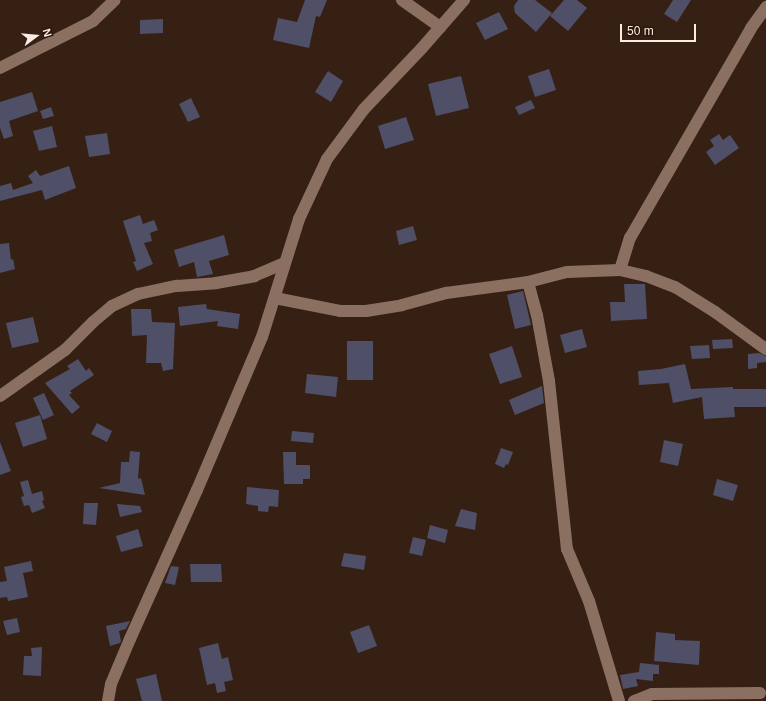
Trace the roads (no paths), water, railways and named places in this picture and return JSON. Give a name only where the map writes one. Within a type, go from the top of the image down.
[{"type":"street","points":[[0,68],[93,21],[115,0]]},
{"type":"street","points":[[402,0],[440,28]]},
{"type":"street","points":[[108,701],[111,684],[119,664],[197,490],[262,337],[299,219],[327,159],[364,109],[440,28],[464,0]]},
{"type":"street","points":[[620,270],[630,238],[751,28],[766,7]]},
{"type":"street","points":[[0,396],[65,350],[112,306],[138,294],[177,286],[216,283],[254,276],[284,263]]},
{"type":"street","points":[[275,298],[340,310],[366,311],[402,305],[446,293],[528,282],[567,272],[620,270],[646,276],[675,287],[715,312],[766,349]]},
{"type":"street","points":[[528,282],[537,315],[549,381],[567,549],[589,601],[619,701]]},
{"type":"street","points":[[634,701],[652,694],[760,693]]}]
